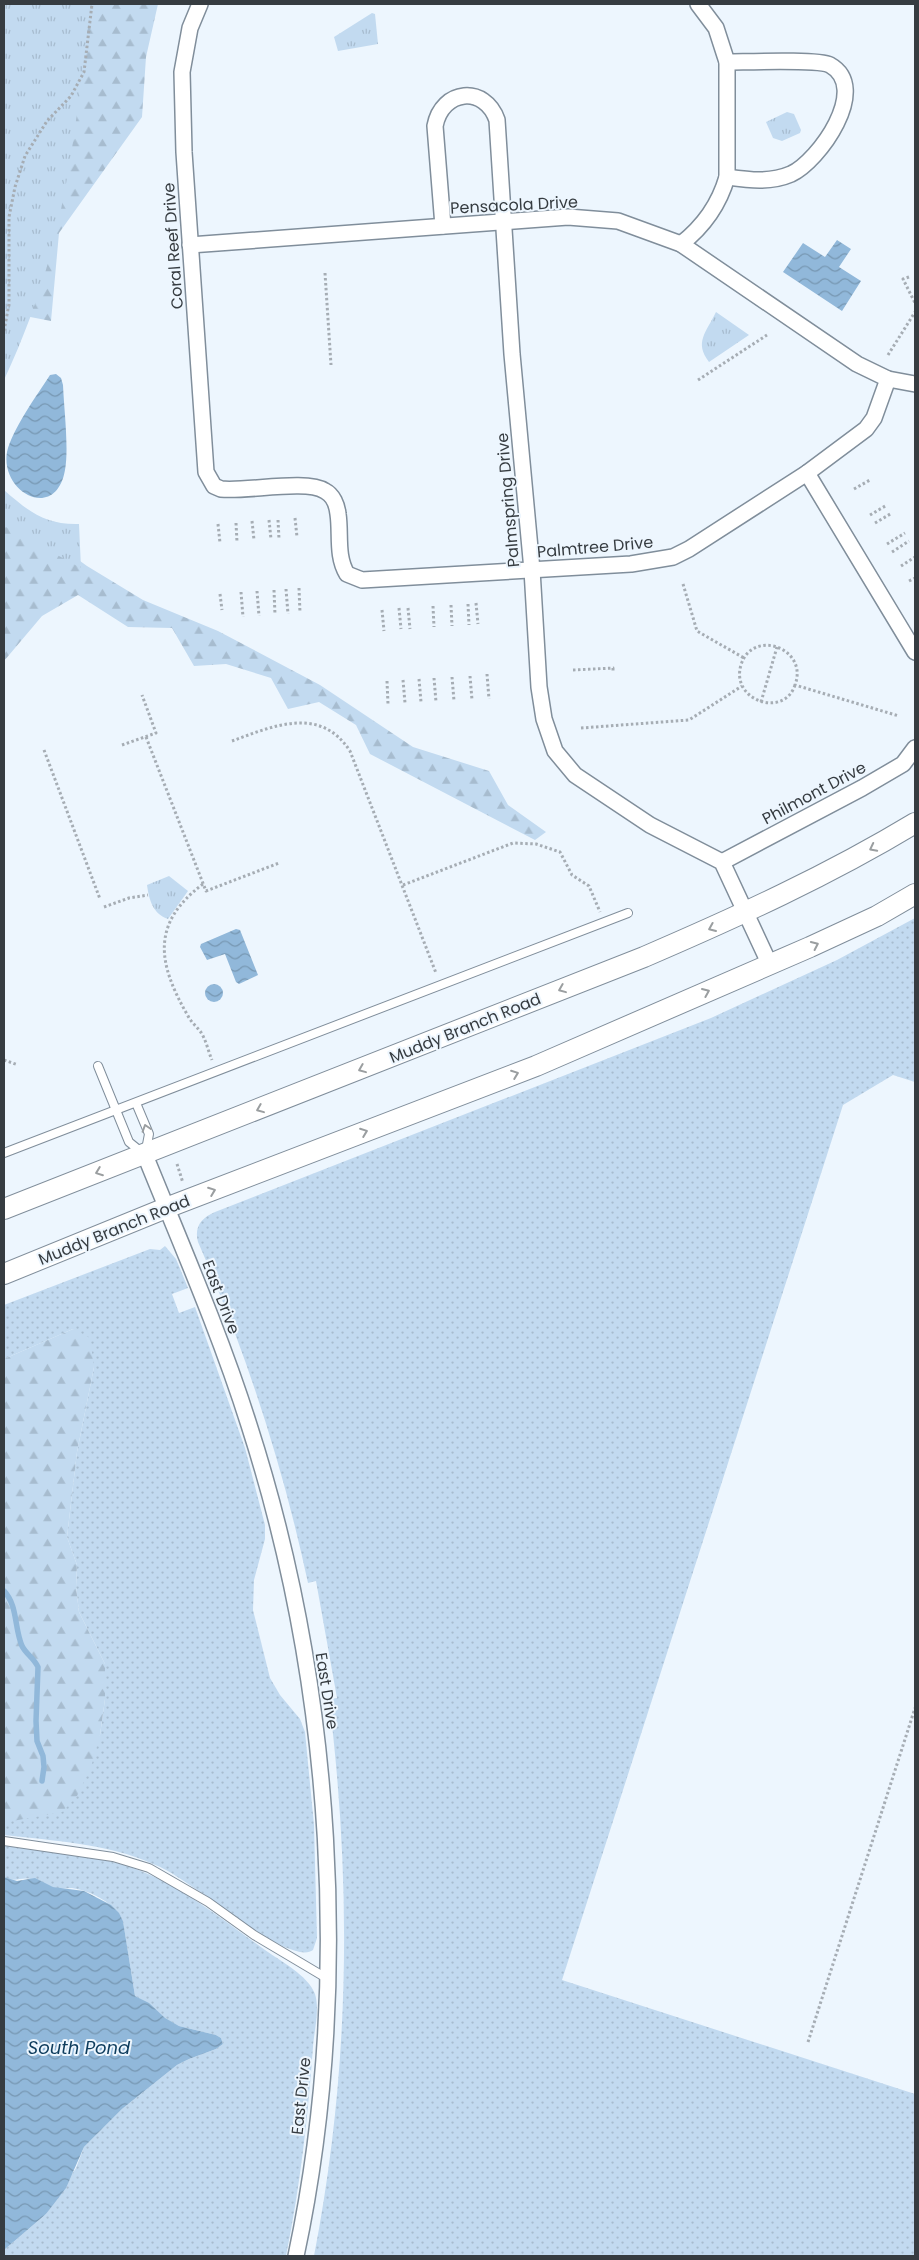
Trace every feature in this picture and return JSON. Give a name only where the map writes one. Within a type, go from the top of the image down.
[{"type":"main road","name":"Muddy Branch Road","points":[[4,1209],[644,957],[746,914],[888,840],[915,823]]},
{"type":"main road","name":"Muddy Branch Road","points":[[4,1274],[166,1208],[536,1066],[770,965],[877,916],[915,894]]},
{"type":"street","name":"Coral Reef Drive","points":[[200,4],[190,28],[182,72],[184,152],[206,472],[214,486]]},
{"type":"street","points":[[681,244],[698,231],[709,216],[723,191],[727,177],[727,62],[716,28],[698,4]]},
{"type":"street","points":[[727,62],[822,62],[837,70],[844,83],[844,95],[837,123],[817,154],[804,166],[790,174],[772,180],[757,181],[727,177]]},
{"type":"street","name":"Palmspring Drive","points":[[443,226],[434,126],[441,108],[456,97],[480,99],[494,111],[497,120],[511,344],[532,570],[539,687],[544,719],[555,751],[575,775],[650,825],[722,862]]},
{"type":"street","name":"Pensacola Drive","points":[[190,245],[568,217],[618,221],[681,244],[857,364],[888,379],[915,384]]},
{"type":"street","name":"Palmtree Drive","points":[[214,486],[228,489],[311,486],[326,491],[332,497],[338,513],[340,561],[347,574],[362,580],[631,564],[673,557],[689,549],[807,473],[866,429],[874,418],[888,379]]},
{"type":"street","points":[[807,473],[915,652]]},
{"type":"street","name":"Philmont Drive","points":[[722,862],[862,788],[903,764],[915,748]]},
{"type":"street","points":[[722,862],[770,965]]},
{"type":"street","name":"East Drive","points":[[144,1155],[224,1354],[250,1425],[287,1568],[317,1732],[326,1840],[328,1979],[317,2123],[310,2179],[296,2256]]},
{"type":"lane","points":[[4,1153],[628,913]]},
{"type":"lane","points":[[98,1066],[129,1142],[144,1155],[149,1134],[136,1103]]},
{"type":"lane","points":[[4,1841],[113,1857],[149,1868],[208,1902],[254,1935],[328,1979]]},
{"type":"path","points":[[4,331],[9,304],[9,217],[15,187],[25,156],[47,121],[71,96],[84,72],[92,4]]},
{"type":"path","points":[[325,273],[331,365]]},
{"type":"path","points":[[909,277],[903,279],[915,303]]},
{"type":"path","points":[[888,355],[915,312]]},
{"type":"path","points":[[698,380],[767,334]]},
{"type":"path","points":[[854,489],[870,480]]},
{"type":"path","points":[[870,515],[887,505]]},
{"type":"path","points":[[875,523],[892,513]]},
{"type":"path","points":[[295,518],[297,538]]},
{"type":"path","points":[[269,520],[271,539]]},
{"type":"path","points":[[278,520],[279,539]]},
{"type":"path","points":[[252,521],[254,540]]},
{"type":"path","points":[[236,523],[237,542]]},
{"type":"path","points":[[218,524],[220,543]]},
{"type":"path","points":[[887,544],[904,533]]},
{"type":"path","points":[[892,552],[910,541]]},
{"type":"path","points":[[901,566],[915,557]]},
{"type":"path","points":[[909,581],[915,578]]},
{"type":"path","points":[[683,584],[697,631],[744,658]]},
{"type":"path","points":[[299,588],[300,614]]},
{"type":"path","points":[[286,589],[288,614]]},
{"type":"path","points":[[274,590],[276,615]]},
{"type":"path","points":[[257,591],[259,616]]},
{"type":"path","points":[[241,592],[243,617]]},
{"type":"path","points":[[220,594],[222,610]]},
{"type":"path","points":[[476,603],[478,624]]},
{"type":"path","points":[[468,604],[469,625]]},
{"type":"path","points":[[450,605],[452,626]]},
{"type":"path","points":[[433,606],[434,627]]},
{"type":"path","points":[[400,608],[401,629]]},
{"type":"path","points":[[408,608],[410,629]]},
{"type":"path","points":[[382,610],[384,631]]},
{"type":"path","points":[[762,646],[777,647],[789,653],[794,661],[798,670],[795,684],[788,696],[780,701],[761,702],[752,698],[742,686],[739,673],[744,658],[753,649],[762,646]]},
{"type":"path","points":[[761,702],[777,647]]},
{"type":"path","points":[[573,670],[613,668],[613,671]]},
{"type":"path","points":[[487,674],[489,699]]},
{"type":"path","points":[[470,676],[472,700]]},
{"type":"path","points":[[452,677],[454,701]]},
{"type":"path","points":[[434,678],[436,702]]},
{"type":"path","points":[[419,679],[421,702]]},
{"type":"path","points":[[403,680],[405,703]]},
{"type":"path","points":[[387,681],[388,704]]},
{"type":"path","points":[[795,684],[899,716]]},
{"type":"path","points":[[581,728],[689,720],[742,686]]},
{"type":"path","points":[[122,745],[156,733],[142,695]]},
{"type":"path","points":[[232,741],[292,722],[316,725],[337,736],[350,751],[441,985]]},
{"type":"path","points":[[146,737],[206,891],[279,863]]},
{"type":"path","points":[[44,750],[100,899]]},
{"type":"path","points":[[403,885],[513,842],[524,842],[560,852],[572,875],[589,886],[604,922]]},
{"type":"path","points":[[203,884],[186,898],[169,921],[165,930],[164,951],[172,983],[186,1014],[203,1036],[212,1061]]},
{"type":"path","points":[[104,907],[129,898],[148,895]]},
{"type":"path","points":[[4,1060],[18,1065]]},
{"type":"path","points":[[177,1164],[184,1186]]},
{"type":"path","points":[[808,2042],[915,1708]]},
{"type":"green space","points":[[4,4],[158,4],[146,57],[142,117],[59,233],[51,321],[20,315]]},
{"type":"green space","points":[[4,4],[91,4],[74,138],[59,219],[36,301],[4,380]]},
{"type":"green space","points":[[372,13],[375,14],[378,44],[338,51],[334,37]]},
{"type":"green space","points":[[787,112],[794,114],[801,130],[800,133],[782,141],[773,138],[766,122]]},
{"type":"green space","points":[[716,312],[749,335],[709,362],[702,349],[702,343],[705,332]]},
{"type":"green space","points":[[4,490],[38,515],[56,522],[79,524],[81,568],[4,526]]},
{"type":"green space","points":[[4,508],[14,513],[87,566],[143,600],[218,631],[320,685],[413,747],[489,771],[508,805],[546,832],[535,840],[370,754],[356,725],[319,702],[288,709],[271,678],[226,664],[194,666],[172,628],[128,627],[78,595],[42,616],[4,661]]},
{"type":"green space","points":[[169,876],[188,891],[168,919],[155,910],[147,885]]},
{"type":"green space","points":[[915,918],[915,1082],[893,1075],[843,1105],[562,1980],[915,2094],[915,2256],[314,2256],[335,2117],[341,2048],[344,1978],[341,1839],[329,1699],[337,1698],[316,1581],[308,1583],[287,1496],[262,1410],[232,1325],[198,1242],[198,1227],[202,1220],[215,1212],[711,1018],[837,960]]},
{"type":"green space","points":[[165,1246],[176,1259],[188,1288],[172,1294],[179,1313],[195,1307],[245,1448],[265,1525],[265,1539],[254,1580],[253,1610],[270,1678],[280,1695],[300,1719],[305,1732],[314,1825],[317,1938],[313,1950],[304,1952],[290,1949],[275,1942],[240,1921],[172,1874],[135,1857],[99,1847],[4,1835],[4,1821],[7,1821],[100,1735],[105,1699],[105,1664],[79,1612],[76,1587],[77,1565],[67,1537],[77,1452],[94,1367],[73,1329],[4,1359],[4,1305],[150,1249],[160,1250]]},
{"type":"green space","points":[[73,1329],[90,1338],[94,1367],[77,1452],[67,1537],[77,1565],[76,1587],[79,1612],[105,1664],[105,1699],[100,1735],[91,1767],[77,1796],[62,1812],[7,1822],[4,1821],[4,1359]]},
{"type":"green space","points":[[4,1845],[73,1854],[108,1861],[125,1865],[157,1878],[220,1917],[293,1969],[311,1987],[315,1994],[317,2007],[309,2099],[303,2152],[286,2256],[4,2256],[4,2250],[46,2214],[76,2168],[84,2147],[122,2109],[177,2065],[216,2049],[223,2044],[221,2038],[216,2035],[179,2026],[165,2019],[149,2004],[135,1996],[123,1921],[108,1903],[94,1895],[72,1888],[55,1888],[36,1880],[12,1880],[4,1877]]},
{"type":"water","points":[[837,240],[851,249],[839,267],[861,281],[842,311],[783,272],[803,243],[825,257]]},
{"type":"water","points":[[56,374],[61,378],[63,385],[66,440],[65,470],[60,486],[51,495],[41,498],[30,496],[20,489],[12,479],[7,467],[7,452],[19,423],[32,402],[50,375]]},
{"type":"water","points":[[236,929],[240,930],[258,975],[239,984],[236,982],[225,954],[207,960],[200,947],[201,944]]},
{"type":"water","points":[[214,984],[220,987],[223,993],[220,999],[214,1002],[208,999],[205,993],[208,987]]},
{"type":"water","name":"South Pond","points":[[4,1877],[17,1881],[35,1878],[53,1887],[84,1891],[111,1905],[119,1913],[123,1921],[135,1996],[149,2003],[165,2018],[179,2026],[216,2035],[221,2038],[223,2044],[216,2049],[177,2065],[122,2109],[84,2147],[66,2188],[46,2214],[4,2250]]},
{"type":"waterway","points":[[4,1591],[12,1603],[22,1646],[38,1667],[36,1721],[37,1741],[43,1756],[42,1781]]}]
